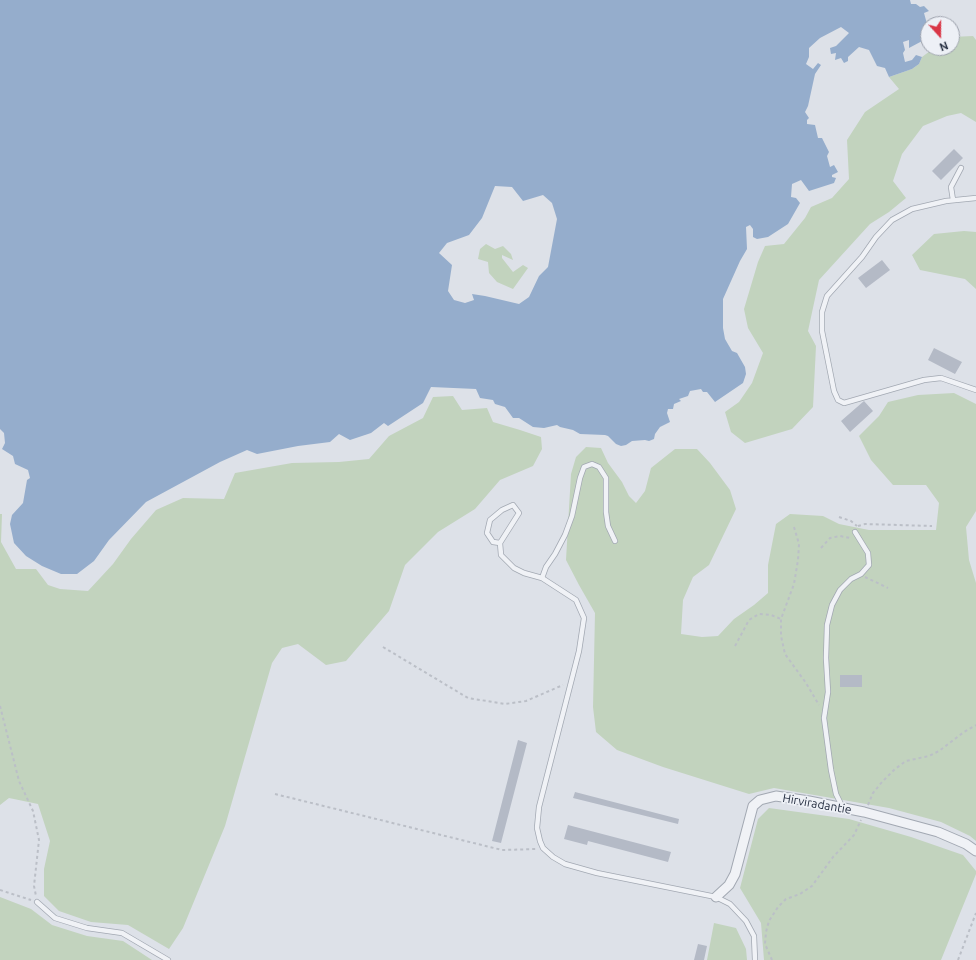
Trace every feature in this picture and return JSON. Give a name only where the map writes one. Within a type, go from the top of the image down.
[{"type":"street","name":"Hirviradantie","points":[[716,897],[730,885],[735,874],[753,806],[760,800],[776,796],[864,812],[938,832],[966,844],[976,851]]},
{"type":"lane","points":[[953,200],[951,187],[961,168]]},
{"type":"lane","points":[[976,198],[946,201],[912,209],[892,220],[876,237],[862,257],[827,296],[822,312],[822,331],[834,391],[838,400],[844,403],[930,379],[942,378],[976,390]]},
{"type":"lane","points":[[542,578],[546,567],[565,535],[572,516],[580,478],[584,467],[592,464],[599,467],[606,478],[606,512],[608,526],[615,541]]},
{"type":"lane","points":[[500,543],[493,542],[487,533],[490,520],[502,510],[513,505],[519,513],[500,543],[501,555],[514,568],[524,573],[542,578],[576,600],[584,618],[579,651],[572,681],[539,807],[537,828],[543,848],[553,857],[565,864],[597,873],[716,897],[730,904],[746,921],[754,936],[755,960]]},
{"type":"lane","points":[[843,808],[836,794],[824,718],[828,692],[826,658],[827,625],[832,605],[840,590],[851,579],[861,574],[869,565],[868,553],[855,532]]},
{"type":"lane","points":[[37,902],[55,918],[87,928],[122,933],[168,960]]},
{"type":"path","points":[[840,516],[858,526]]},
{"type":"path","points":[[855,532],[858,526],[864,524],[932,526]]},
{"type":"path","points":[[794,527],[799,544],[798,560],[794,584],[781,619],[781,636],[785,654],[810,689],[820,706],[824,718]]},
{"type":"path","points":[[821,548],[830,538],[840,536],[861,540]]},
{"type":"path","points":[[861,574],[888,588]]},
{"type":"path","points":[[735,646],[748,620],[759,614],[771,615],[781,619]]},
{"type":"path","points":[[383,647],[468,698],[505,704],[526,701],[572,681]]},
{"type":"path","points":[[0,706],[19,781],[33,811],[39,840],[34,886],[37,902],[0,890]]},
{"type":"path","points":[[772,960],[765,944],[768,926],[774,914],[786,899],[800,894],[812,886],[854,834],[873,793],[895,769],[906,762],[929,756],[939,751],[976,725]]},
{"type":"path","points":[[275,794],[502,850],[543,848]]},
{"type":"path","points":[[958,960],[976,913]]},
{"type":"green space","points":[[973,36],[976,40],[976,122],[961,113],[947,116],[923,126],[902,154],[893,181],[906,198],[889,212],[870,224],[819,280],[808,331],[816,346],[813,407],[792,429],[745,443],[731,432],[725,412],[739,402],[752,383],[763,353],[748,328],[744,309],[758,262],[765,246],[784,244],[805,218],[811,207],[832,198],[849,179],[847,140],[865,112],[899,89],[889,77],[912,69],[919,64],[923,56],[960,56],[960,37]]},
{"type":"green space","points":[[964,231],[976,232],[976,289],[965,279],[920,270],[912,255],[934,234]]},
{"type":"green space","points":[[486,244],[495,249],[503,246],[511,254],[513,260],[502,255],[502,258],[513,272],[523,265],[528,268],[513,289],[497,282],[489,273],[488,262],[478,259],[480,249]]},
{"type":"green space","points":[[954,393],[976,404],[976,511],[966,527],[969,560],[976,583],[976,841],[970,836],[941,822],[889,808],[774,788],[749,794],[663,767],[617,750],[596,732],[593,707],[595,613],[566,560],[571,474],[576,457],[586,447],[601,448],[608,463],[622,482],[629,496],[636,503],[645,491],[651,468],[675,449],[697,449],[710,463],[730,490],[736,509],[709,565],[693,577],[683,600],[681,634],[702,637],[718,636],[734,619],[768,593],[768,565],[776,524],[790,514],[823,516],[839,524],[869,530],[936,530],[939,503],[926,485],[893,485],[871,460],[859,436],[879,416],[888,402],[918,395]]},
{"type":"green space","points":[[453,396],[462,410],[487,408],[493,422],[541,437],[542,449],[533,466],[500,480],[475,509],[438,532],[405,565],[389,611],[346,661],[326,665],[298,644],[282,648],[272,663],[225,826],[183,928],[169,949],[128,925],[91,922],[59,911],[44,896],[44,869],[50,841],[38,804],[9,798],[0,805],[0,514],[2,514],[1,542],[16,569],[36,569],[48,585],[60,589],[88,591],[113,564],[131,539],[156,510],[183,498],[224,499],[235,473],[292,463],[339,462],[369,459],[389,436],[423,418],[433,397]]},
{"type":"green space","points":[[769,808],[849,819],[911,837],[963,855],[976,871],[976,874],[941,960],[764,960],[761,923],[740,888],[758,819]]},
{"type":"green space","points":[[0,897],[31,909],[52,925],[87,936],[123,941],[152,960],[0,960]]},
{"type":"green space","points":[[714,923],[736,928],[746,949],[747,960],[707,960]]},
{"type":"water","points":[[0,0],[910,0],[911,4],[916,4],[920,7],[924,6],[929,11],[924,13],[925,16],[920,16],[920,42],[909,48],[909,40],[903,42],[905,62],[912,60],[916,55],[922,57],[919,64],[912,69],[889,77],[885,68],[877,66],[869,50],[859,47],[848,57],[848,61],[844,63],[841,58],[835,60],[836,53],[831,54],[830,48],[836,46],[849,33],[841,27],[820,38],[809,48],[809,57],[806,64],[813,69],[818,63],[821,65],[815,74],[808,106],[805,112],[809,118],[807,120],[807,124],[815,125],[818,138],[822,138],[829,152],[827,156],[830,167],[834,165],[838,172],[832,175],[832,177],[836,178],[834,183],[809,191],[801,180],[792,184],[791,197],[796,198],[800,203],[788,224],[768,237],[757,239],[753,237],[753,229],[750,225],[746,227],[747,249],[723,299],[723,328],[725,339],[732,351],[737,353],[745,367],[746,374],[743,383],[715,402],[707,392],[703,392],[701,389],[690,391],[688,396],[679,399],[681,401],[674,404],[673,409],[668,409],[667,413],[670,422],[660,427],[655,434],[654,439],[649,441],[632,441],[621,446],[605,435],[580,434],[557,425],[544,428],[533,427],[519,418],[513,418],[505,407],[495,404],[493,400],[480,398],[476,389],[431,387],[423,403],[388,426],[384,423],[371,433],[350,440],[339,434],[330,442],[298,446],[257,454],[247,450],[220,462],[146,502],[109,540],[94,561],[77,574],[61,574],[42,566],[26,556],[14,543],[10,524],[12,515],[23,503],[27,480],[30,478],[28,470],[15,464],[13,456],[2,449],[5,443],[4,433],[0,429]],"holes":[[[495,186],[512,187],[523,201],[543,195],[552,203],[557,219],[548,267],[539,276],[529,297],[519,304],[472,294],[474,300],[465,303],[454,300],[448,291],[452,265],[439,253],[447,243],[469,235],[482,218]]]},
{"type":"building","points":[[954,149],[963,158],[941,180],[932,171]]},
{"type":"building","points":[[882,260],[890,270],[866,288],[858,278]]},
{"type":"building","points":[[934,348],[962,362],[955,374],[928,360]]},
{"type":"building","points":[[864,401],[873,411],[850,432],[841,421]]},
{"type":"building","points":[[840,675],[862,675],[862,687],[840,687]]},
{"type":"building","points":[[518,740],[527,743],[501,843],[492,841]]},
{"type":"building","points":[[575,792],[679,819],[678,824],[573,798]]},
{"type":"building","points":[[568,825],[671,852],[668,862],[588,841],[587,845],[564,839]]},
{"type":"building","points":[[698,944],[707,946],[704,960],[694,960]]}]
